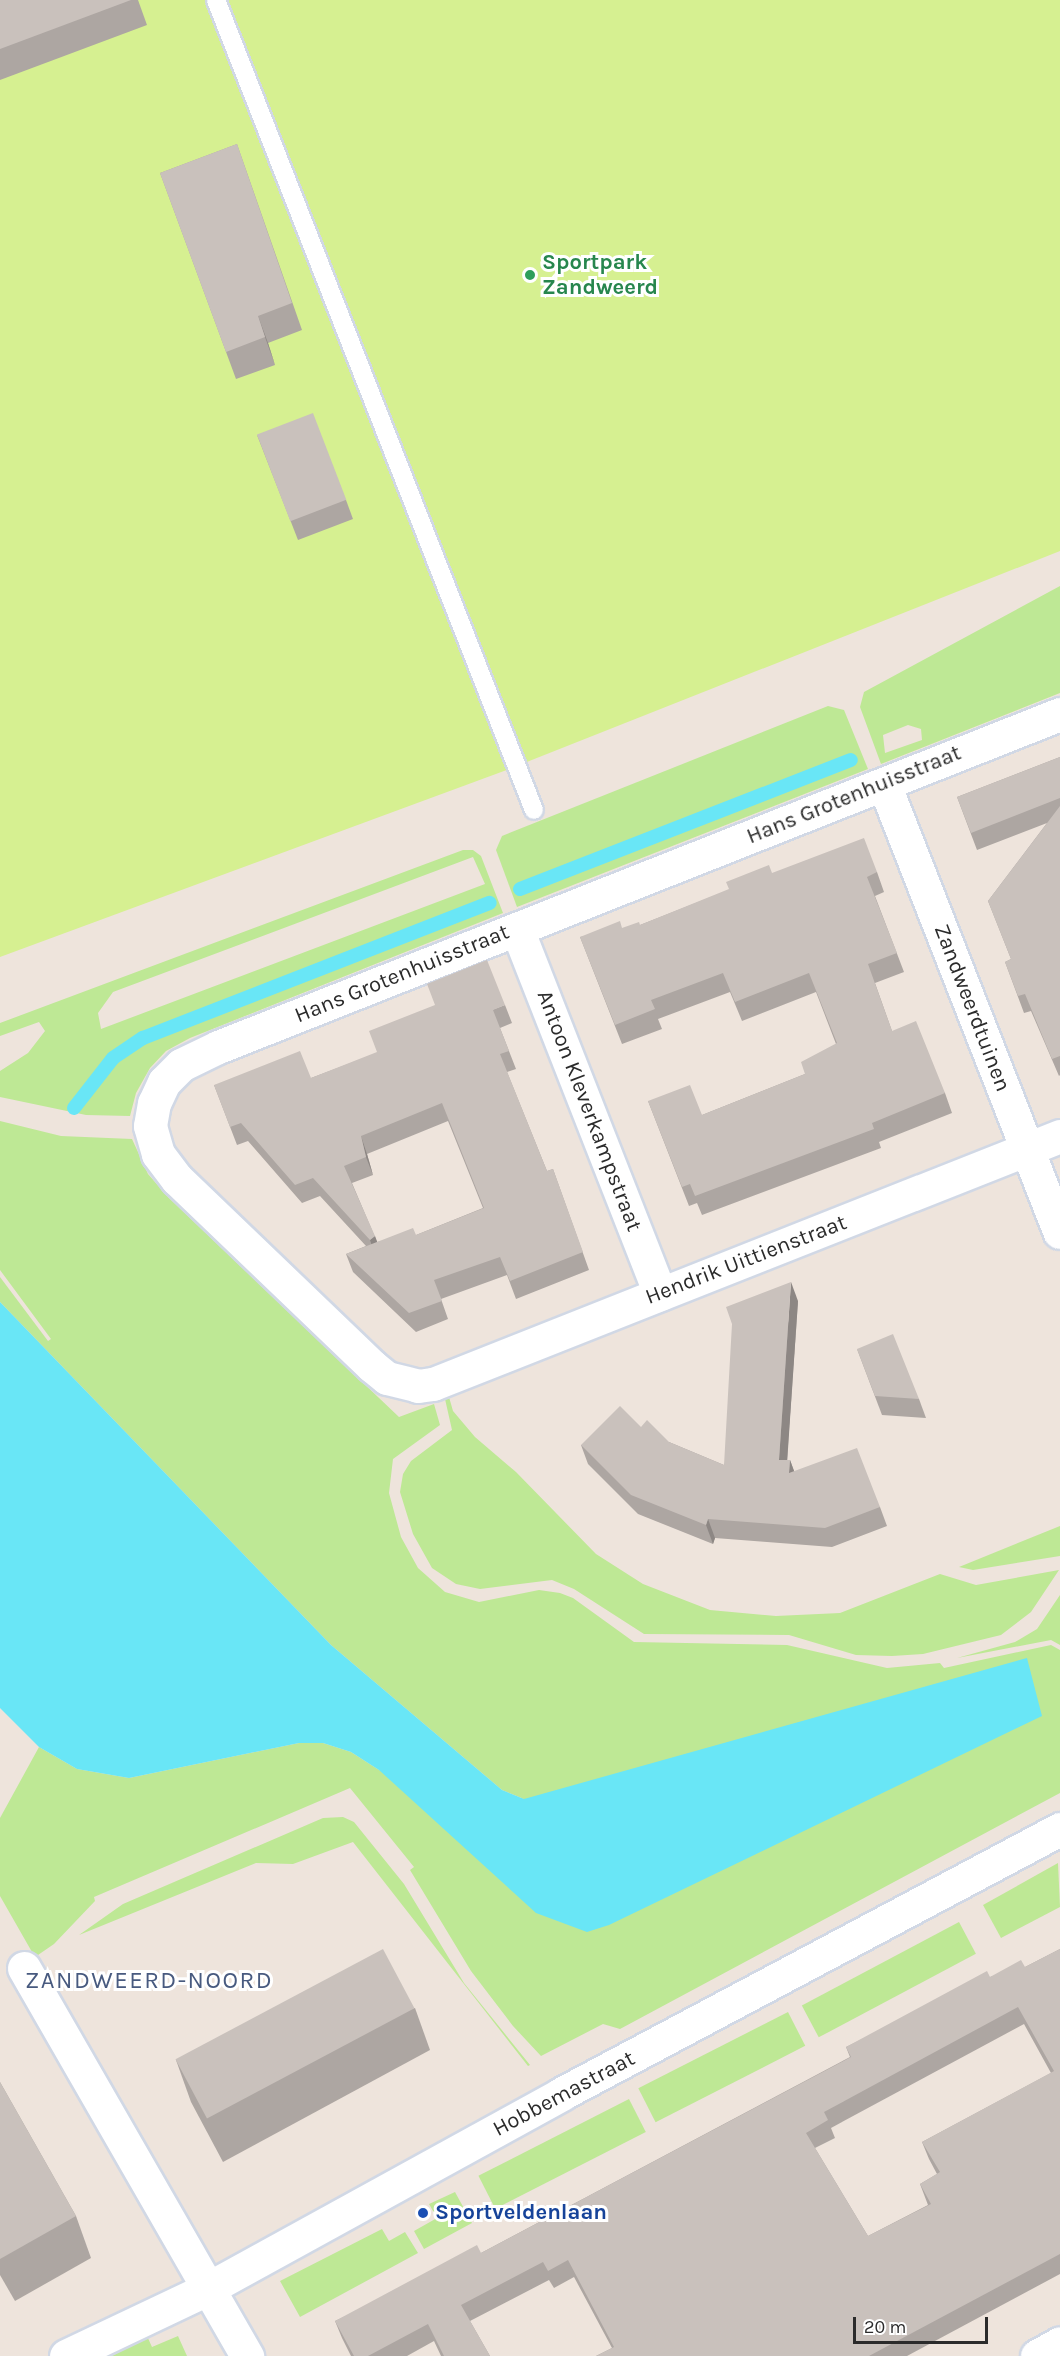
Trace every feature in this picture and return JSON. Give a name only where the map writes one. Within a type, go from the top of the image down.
[{"type":"street","name":"Hans Grotenhuisstraat","points":[[433,1384],[403,1384],[372,1366],[177,1179],[158,1154],[150,1126],[154,1103],[164,1082],[180,1065],[208,1052],[1060,714]]},
{"type":"street","name":"Zandweerdtuinen","points":[[884,784],[1060,1232]]},
{"type":"street","name":"Antoon Kleverkampstraat","points":[[517,929],[660,1294]]},
{"type":"street","name":"Hendrik Uittienstraat","points":[[433,1384],[1060,1136]]},
{"type":"street","name":"Hobbemastraat","points":[[66,2356],[207,2289],[561,2094],[1060,1828]]},
{"type":"street","points":[[24,1968],[247,2356]]},
{"type":"street","points":[[1037,2356],[1060,2343]]},
{"type":"lane","points":[[216,0],[534,810]]},
{"type":"green space","name":"Sportpark Zandweerd","points":[[0,0],[1060,0],[1060,551],[504,771],[0,957]]},
{"type":"green space","points":[[1060,586],[1060,693],[881,764],[860,707],[864,692]],"holes":[[[908,725],[921,729],[922,740],[885,753],[883,735]]]},
{"type":"green space","points":[[828,706],[844,710],[868,769],[517,907],[496,850],[502,836]]},
{"type":"green space","points":[[463,850],[473,850],[481,856],[503,913],[190,1038],[166,1051],[150,1068],[136,1093],[130,1116],[86,1115],[0,1097],[0,1071],[28,1053],[45,1031],[39,1022],[0,1036],[0,1023]],"holes":[[[473,857],[485,884],[101,1029],[98,1013],[113,992]]]},
{"type":"green space","points":[[0,1121],[61,1136],[132,1139],[148,1174],[169,1198],[399,1417],[434,1404],[440,1425],[393,1459],[389,1493],[401,1537],[418,1568],[445,1592],[479,1602],[539,1590],[560,1593],[573,1598],[634,1642],[787,1645],[887,1668],[940,1663],[944,1668],[1051,1645],[1060,1650],[1060,1793],[620,2029],[603,2024],[541,2056],[513,2026],[471,1971],[410,1870],[414,1867],[350,1788],[94,1897],[95,1901],[54,1944],[38,1955],[32,1952],[0,1896],[0,1818],[39,1747],[77,1769],[129,1778],[299,1743],[323,1743],[351,1752],[379,1770],[524,1799],[502,1790],[331,1645],[0,1302],[0,1277],[48,1341],[51,1339],[0,1270]]},
{"type":"green space","points":[[449,1397],[453,1411],[475,1437],[516,1472],[596,1554],[643,1584],[710,1610],[776,1616],[840,1613],[940,1574],[976,1585],[1059,1570],[1031,1612],[1001,1635],[923,1654],[892,1656],[856,1655],[789,1635],[644,1634],[574,1589],[552,1580],[480,1589],[456,1584],[432,1568],[413,1534],[400,1492],[403,1474],[411,1461],[452,1430],[445,1399]]},
{"type":"green space","points":[[1060,1526],[1060,1556],[973,1570],[959,1567]]},
{"type":"green space","points":[[1060,1595],[1060,1645],[1051,1640],[957,1658],[1015,1642],[1037,1629]]},
{"type":"green space","points":[[343,1817],[354,1822],[404,1884],[464,1983],[530,2065],[528,2066],[353,1842],[293,1864],[256,1863],[79,1935],[123,1904],[323,1818]]},
{"type":"green space","points":[[1058,1863],[1060,1907],[1001,1938],[983,1905]]},
{"type":"green space","points":[[959,1922],[976,1954],[819,2037],[802,2006]]},
{"type":"green space","points":[[788,2012],[805,2046],[656,2122],[638,2088]]},
{"type":"green space","points":[[629,2099],[646,2132],[495,2209],[478,2176]]},
{"type":"green space","points":[[455,2192],[472,2223],[424,2249],[414,2231],[437,2218],[429,2204]]},
{"type":"green space","points":[[382,2229],[389,2241],[405,2232],[418,2253],[300,2317],[280,2281]]},
{"type":"green space","points":[[147,2336],[152,2347],[178,2336],[187,2356],[104,2356]]},
{"type":"water","points":[[0,1302],[331,1645],[502,1790],[524,1799],[1027,1658],[1042,1716],[609,1925],[587,1932],[536,1913],[379,1770],[351,1752],[323,1743],[299,1743],[129,1778],[77,1769],[39,1747],[0,1708]]},
{"type":"building","points":[[0,0],[131,0],[0,49]]},
{"type":"building","points":[[237,144],[292,303],[258,316],[265,337],[226,352],[160,173]]},
{"type":"building","points":[[313,413],[346,500],[290,521],[257,435]]},
{"type":"building","points":[[1060,757],[1060,798],[971,833],[957,797]]},
{"type":"building","points":[[1060,806],[1060,1056],[1052,1059],[1025,994],[1018,996],[1005,962],[1011,959],[988,901]]},
{"type":"building","points":[[864,838],[877,872],[867,877],[897,953],[868,964],[892,1031],[916,1021],[945,1093],[872,1123],[874,1129],[695,1196],[690,1184],[682,1187],[648,1101],[690,1085],[702,1115],[805,1074],[801,1062],[837,1043],[809,973],[735,1002],[723,973],[651,1000],[655,1009],[615,1025],[580,937],[620,921],[622,928],[639,922],[640,925],[729,889],[726,882],[769,865],[772,873]]},
{"type":"building","points":[[487,960],[505,1005],[493,1010],[509,1051],[500,1054],[547,1171],[553,1169],[583,1252],[510,1281],[500,1257],[434,1280],[442,1301],[409,1313],[346,1254],[413,1228],[416,1235],[484,1208],[442,1103],[361,1136],[366,1157],[344,1166],[375,1236],[370,1240],[313,1178],[295,1185],[241,1123],[230,1127],[214,1085],[300,1051],[311,1078],[377,1052],[369,1031],[435,1005],[427,984]]},
{"type":"building","points":[[791,1282],[779,1460],[790,1460],[789,1473],[857,1448],[880,1507],[825,1528],[708,1519],[706,1525],[631,1495],[581,1445],[620,1406],[641,1427],[647,1420],[669,1442],[724,1465],[732,1324],[726,1307]]},
{"type":"building","points":[[893,1334],[919,1399],[875,1396],[857,1349]]},
{"type":"building","points":[[383,1949],[414,2008],[207,2118],[176,2059]]},
{"type":"building","points":[[1060,1949],[1060,2254],[869,2356],[596,2356],[614,2347],[568,2260],[548,2271],[543,2262],[461,2305],[490,2356],[444,2356],[428,2324],[368,2356],[354,2356],[335,2321],[477,2245],[481,2253],[851,2057],[846,2047],[987,1971],[990,1977],[1021,1960],[1025,1967]],"holes":[[[1018,2007],[1054,2071],[922,2142],[940,2172],[920,2184],[931,2204],[868,2236],[806,2133],[828,2120],[824,2112]]]},
{"type":"building","points":[[0,2082],[76,2216],[0,2259]]},
{"type":"waterway","points":[[520,889],[851,760]]},
{"type":"waterway","points":[[74,1108],[113,1058],[143,1038],[490,903]]},
{"type":"place","name":"Sportpark Zandweerd","points":[[530,275]]},
{"type":"place","name":"Sportveldenlaan","points":[[423,2213]]},
{"type":"district","name":"ZANDWEERD-NOORD","points":[[149,1981]]}]
